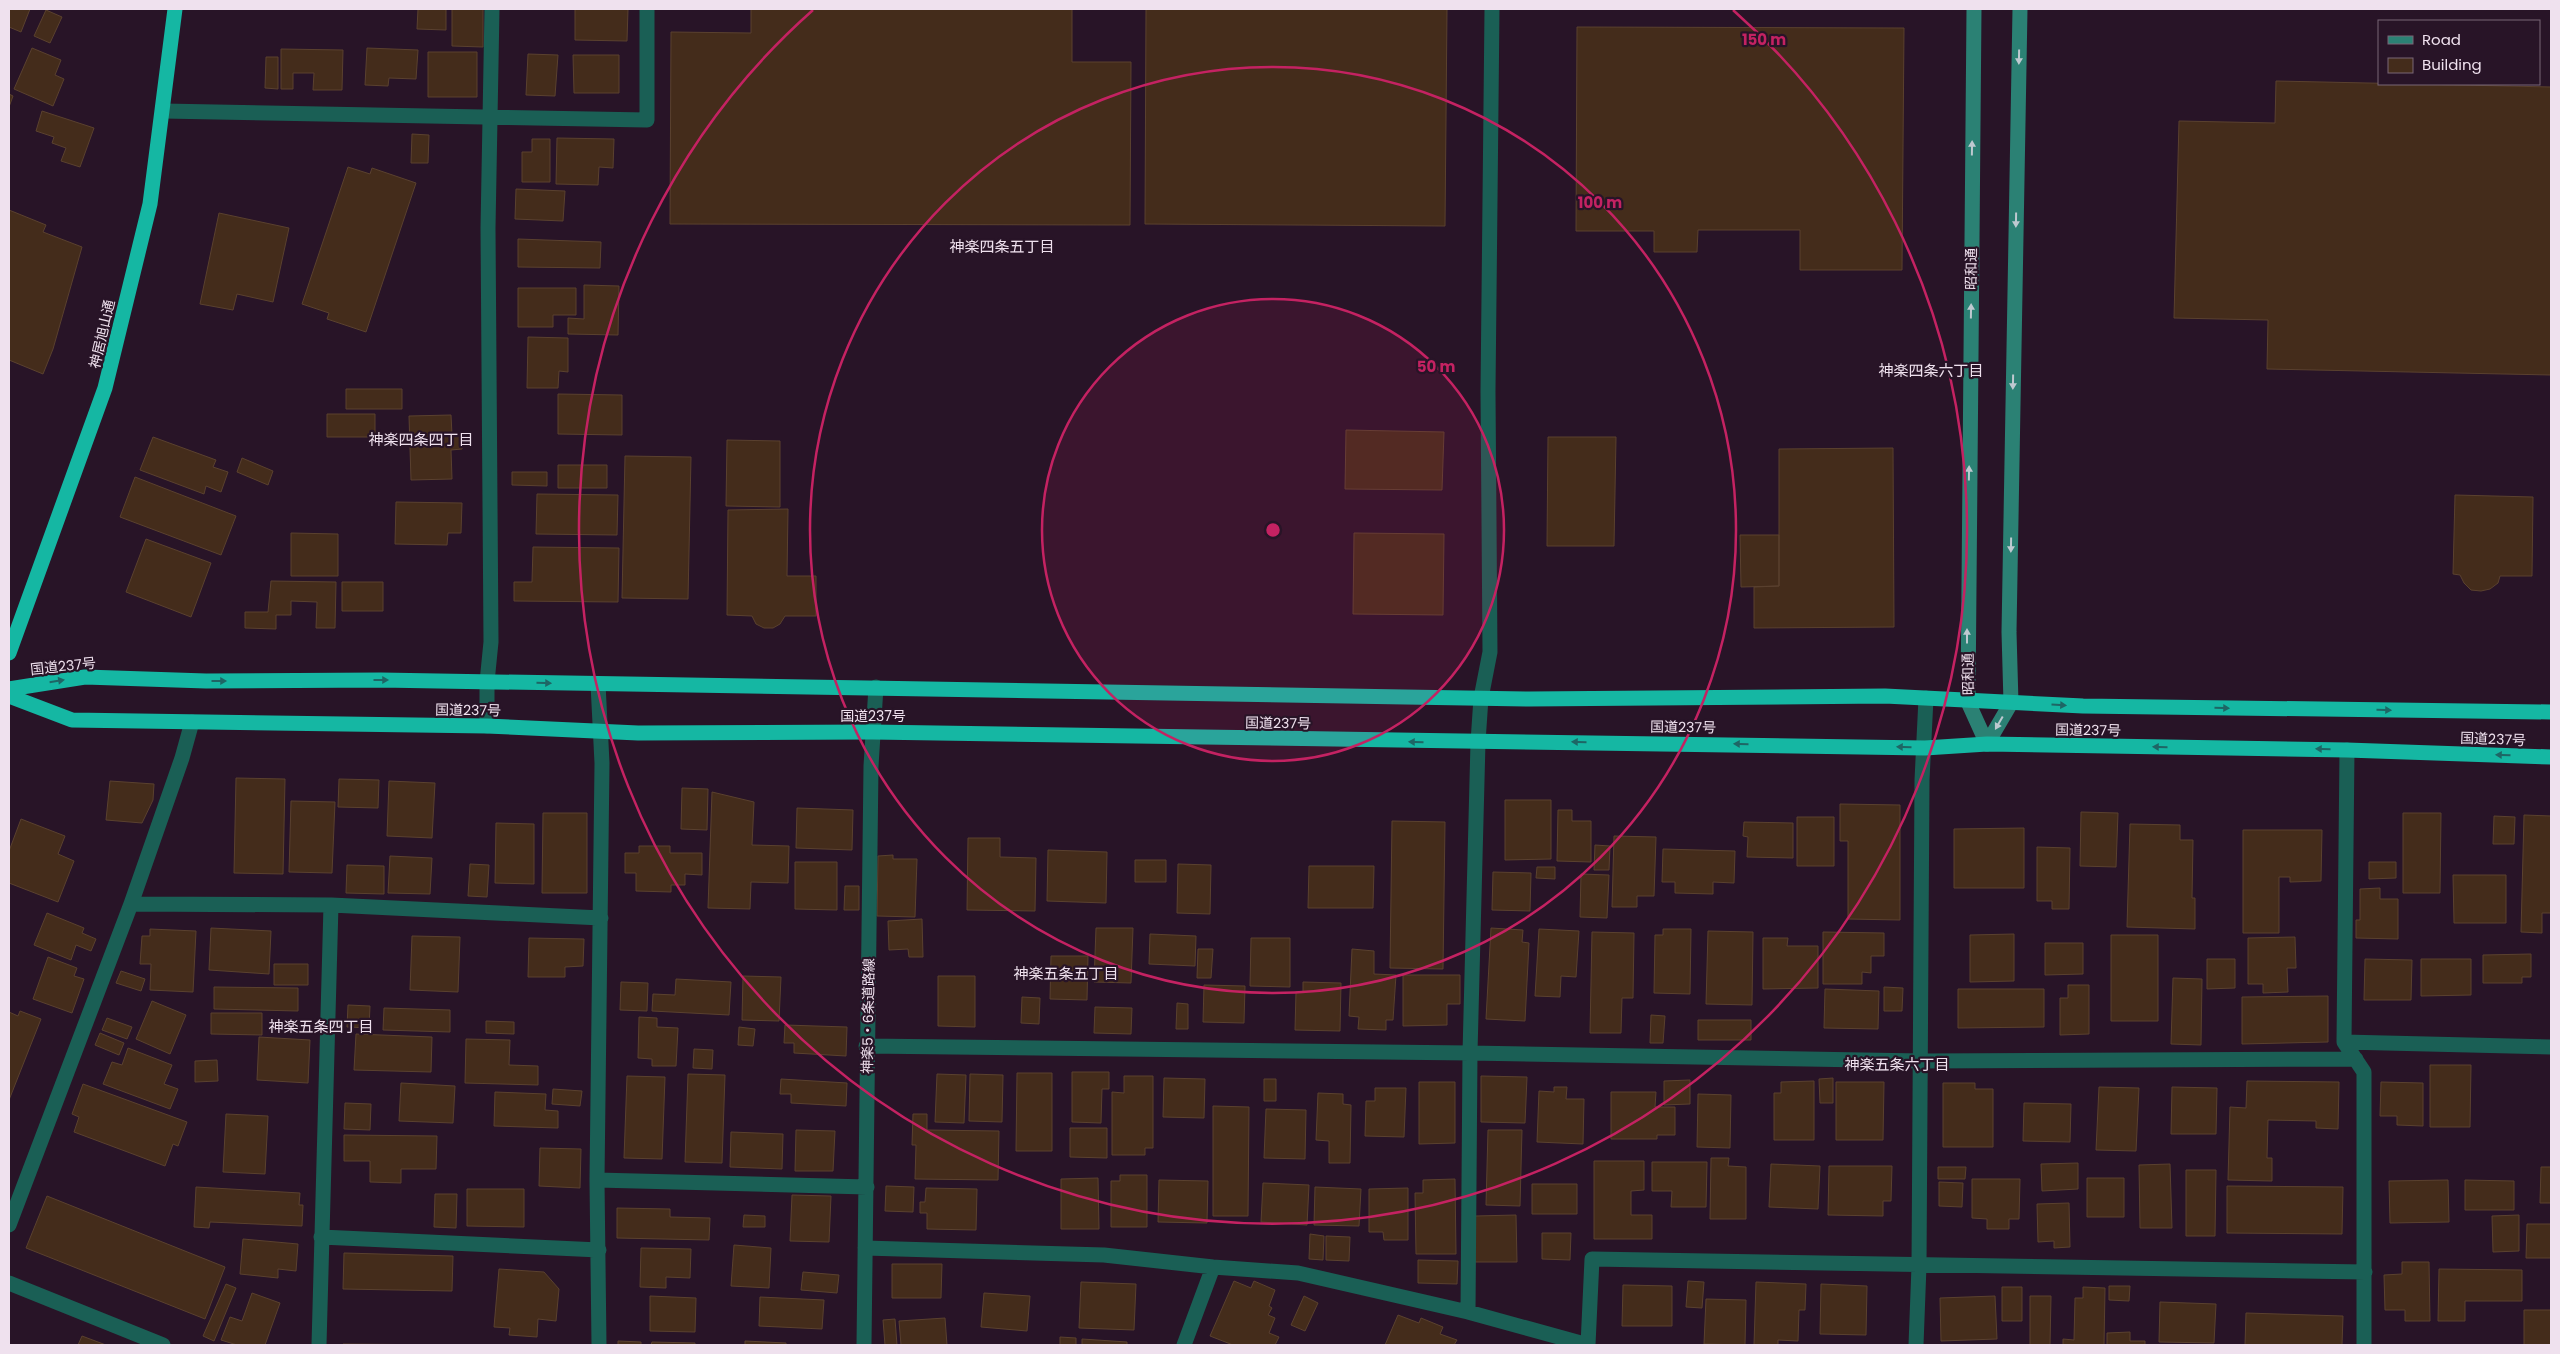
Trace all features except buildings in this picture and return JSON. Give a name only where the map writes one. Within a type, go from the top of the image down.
[{"type":"highway","name":"神居旭山通","points":[[9,653],[106,388],[150,204],[176,9]]},
{"type":"highway","name":"国道237号","points":[[9,689],[85,677],[206,681],[487,682],[876,687],[1015,692],[1481,698],[1875,696],[1968,702],[2083,706],[2551,712]]},
{"type":"highway","name":"国道237号","points":[[9,696],[72,720],[487,726],[601,731],[872,732],[1925,748],[1987,744],[2347,750],[2551,757]]},
{"type":"street","points":[[487,726],[487,682],[491,642],[488,237],[492,9]]},
{"type":"street","points":[[163,111],[224,110],[490,118],[647,120],[648,9]]},
{"type":"street","points":[[1468,1312],[1470,1053],[1478,742],[1481,698],[1490,652],[1488,392],[1492,9]]},
{"type":"street","name":"昭和通","points":[[1974,9],[1968,702],[1987,744]]},
{"type":"street","points":[[1987,744],[2011,703],[2009,632],[2020,9]]},
{"type":"street","points":[[598,684],[601,731],[601,918],[597,1180],[599,1345]]},
{"type":"street","name":"神楽5・6条道路線","points":[[864,1345],[867,1187],[866,1046],[872,732],[876,687]]},
{"type":"street","points":[[1916,1345],[1919,1266],[1922,789],[1926,698]]},
{"type":"street","points":[[9,1225],[131,904],[182,758],[192,722]]},
{"type":"street","points":[[2347,750],[2344,1042],[2364,1072],[2364,1345]]},
{"type":"street","points":[[131,904],[331,905],[601,918]]},
{"type":"street","points":[[320,1345],[321,1237],[331,905]]},
{"type":"street","points":[[2344,1042],[2551,1047]]},
{"type":"street","points":[[866,1046],[1470,1053],[1921,1061],[2356,1060]]},
{"type":"street","points":[[597,1180],[867,1187]]},
{"type":"street","points":[[321,1237],[599,1250]]},
{"type":"street","points":[[865,1248],[1104,1255],[1212,1267],[1298,1273],[1468,1312],[1588,1345],[1592,1259],[1919,1266],[2365,1272]]},
{"type":"street","points":[[1184,1345],[1212,1267]]},
{"type":"street","points":[[9,1283],[163,1345]]},
{"type":"district","name":"神楽四条五丁目","points":[[1002,246]]},
{"type":"district","name":"神楽四条六丁目","points":[[1931,370]]},
{"type":"district","name":"神楽四条四丁目","points":[[421,439]]},
{"type":"district","name":"神楽五条五丁目","points":[[1066,973]]},
{"type":"district","name":"神楽五条四丁目","points":[[321,1026]]},
{"type":"district","name":"神楽五条六丁目","points":[[1897,1064]]}]
